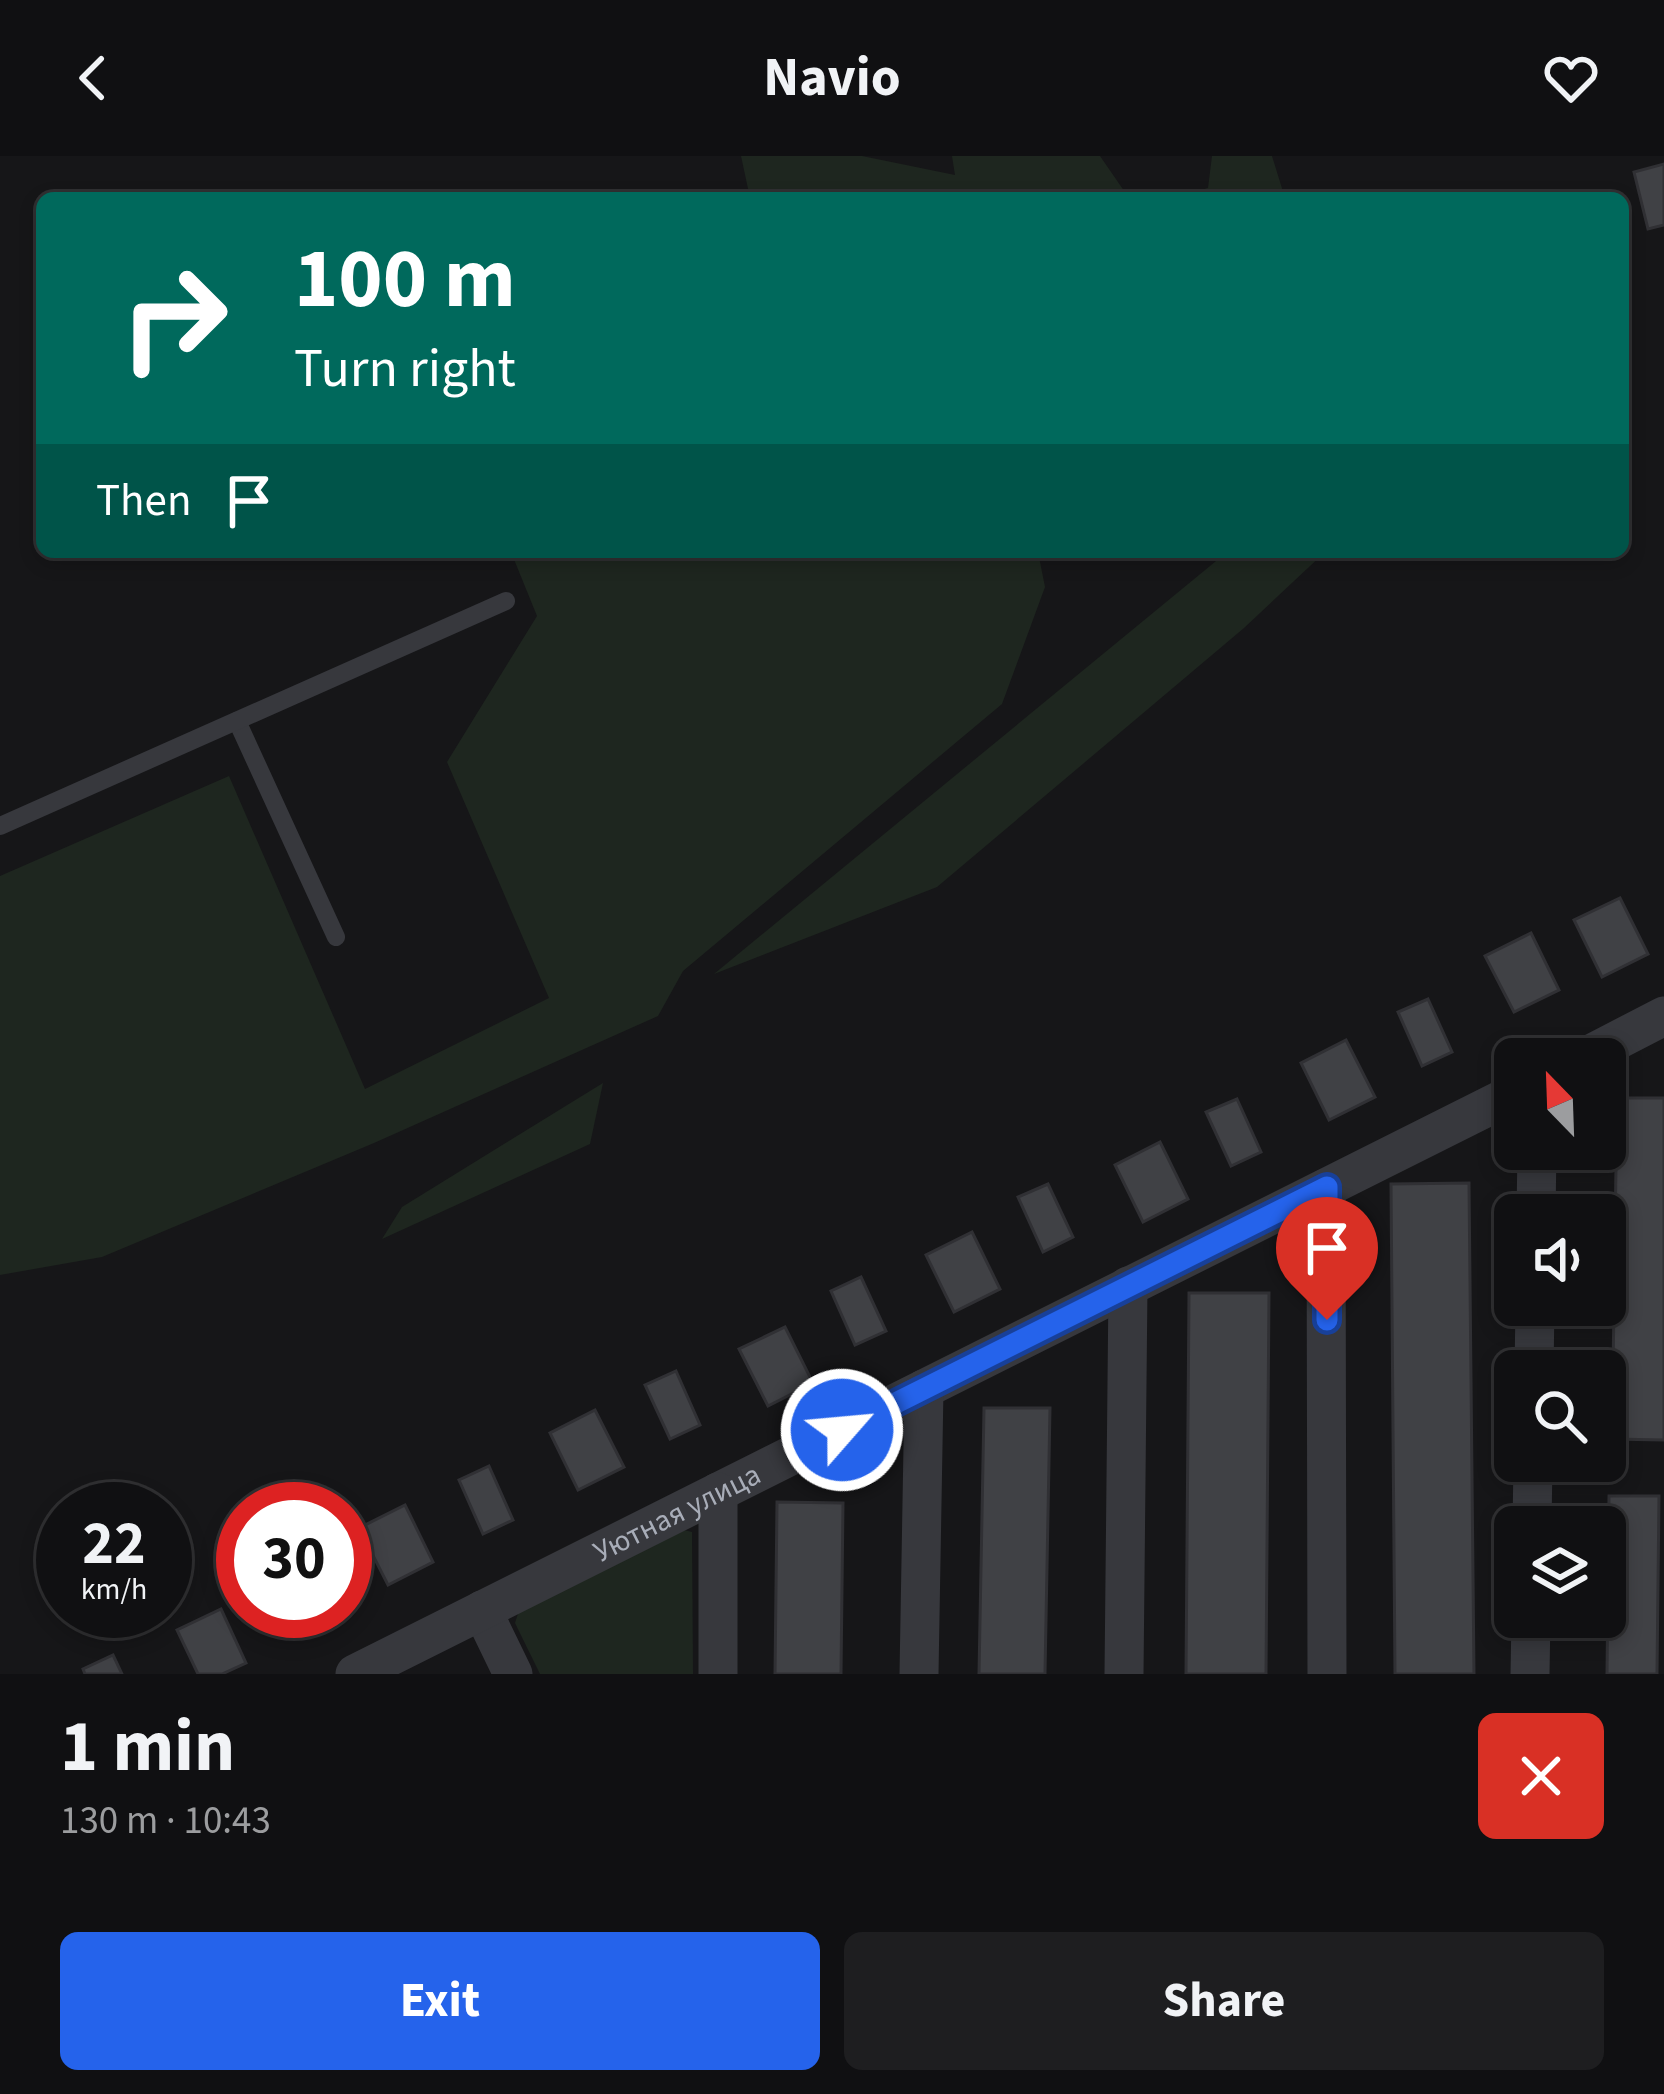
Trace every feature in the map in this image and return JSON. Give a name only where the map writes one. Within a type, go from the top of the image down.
[{"type":"street","points":[[1622,1038],[1664,1016]]},
{"type":"street","name":"Уютная улица","points":[[355,1674],[1494,1104]]},
{"type":"street","points":[[1327,1187],[1327,1674]]},
{"type":"street","points":[[1124,1674],[1128,1286]]},
{"type":"street","points":[[919,1674],[924,1389]]},
{"type":"street","points":[[718,1492],[718,1674]]},
{"type":"street","points":[[482,1610],[513,1674]]},
{"type":"street","points":[[1530,1674],[1531,1638]]},
{"type":"lane","points":[[0,826],[506,602]]},
{"type":"lane","points":[[237,721],[336,937]]},
{"type":"shaded area","points":[[741,156],[862,156],[955,175],[952,156],[1100,156],[1125,192],[749,192]]},
{"type":"shaded area","points":[[1212,156],[1272,156],[1283,192],[1194,192],[1208,188]]},
{"type":"shaded area","points":[[513,558],[1039,558],[1045,587],[1002,704],[683,971],[658,1016],[102,1257],[0,1275],[0,876],[229,776],[365,1089],[549,998],[447,762],[537,616]]},
{"type":"shaded area","points":[[1220,558],[1319,558],[1244,628],[937,887],[714,974]]},
{"type":"shaded area","points":[[603,1083],[590,1144],[382,1239],[402,1207]]},
{"type":"shaded area","points":[[676,1528],[692,1532],[693,1674],[540,1674],[515,1623],[523,1598]]},
{"type":"building","points":[[1664,164],[1664,225],[1648,229],[1634,172]]},
{"type":"building","points":[[1620,898],[1648,954],[1602,977],[1574,920]]},
{"type":"building","points":[[1531,933],[1559,990],[1514,1012],[1485,956]]},
{"type":"building","points":[[1428,999],[1452,1052],[1422,1066],[1398,1012]]},
{"type":"building","points":[[1346,1040],[1375,1097],[1329,1120],[1301,1063]]},
{"type":"building","points":[[1626,1098],[1664,1098],[1664,1440],[1626,1439],[1626,1350],[1613,1350],[1614,1326],[1626,1326],[1626,1194],[1616,1194],[1616,1170],[1626,1170]]},
{"type":"building","points":[[1237,1099],[1261,1152],[1231,1166],[1206,1112]]},
{"type":"building","points":[[1160,1142],[1188,1199],[1143,1222],[1115,1165]]},
{"type":"building","points":[[1469,1183],[1474,1674],[1395,1674],[1391,1184]]},
{"type":"building","points":[[1048,1184],[1073,1237],[1043,1252],[1018,1197]]},
{"type":"building","points":[[972,1232],[1000,1289],[954,1312],[926,1255]]},
{"type":"building","points":[[861,1277],[886,1331],[855,1345],[831,1291]]},
{"type":"building","points":[[1189,1293],[1269,1293],[1266,1674],[1186,1674]]},
{"type":"building","points":[[785,1327],[813,1383],[768,1406],[739,1349]]},
{"type":"building","points":[[676,1371],[700,1425],[670,1439],[645,1385]]},
{"type":"building","points":[[984,1408],[1050,1408],[1045,1674],[979,1674]]},
{"type":"building","points":[[595,1410],[624,1467],[578,1490],[550,1433]]},
{"type":"building","points":[[489,1466],[513,1520],[483,1534],[459,1480]]},
{"type":"building","points":[[1609,1496],[1659,1496],[1657,1674],[1607,1674],[1607,1638],[1626,1638],[1626,1506],[1609,1506]]},
{"type":"building","points":[[777,1502],[843,1503],[841,1674],[775,1674]]},
{"type":"building","points":[[405,1505],[433,1562],[388,1585],[372,1554],[372,1522]]},
{"type":"building","points":[[216,1611],[216,1638],[234,1638],[246,1663],[222,1674],[198,1674],[181,1638],[192,1638],[192,1623]]},
{"type":"building","points":[[113,1655],[122,1674],[85,1674],[83,1669]]},
{"type":"route","points":[[842,1430],[1327,1187],[1327,1320]]}]
